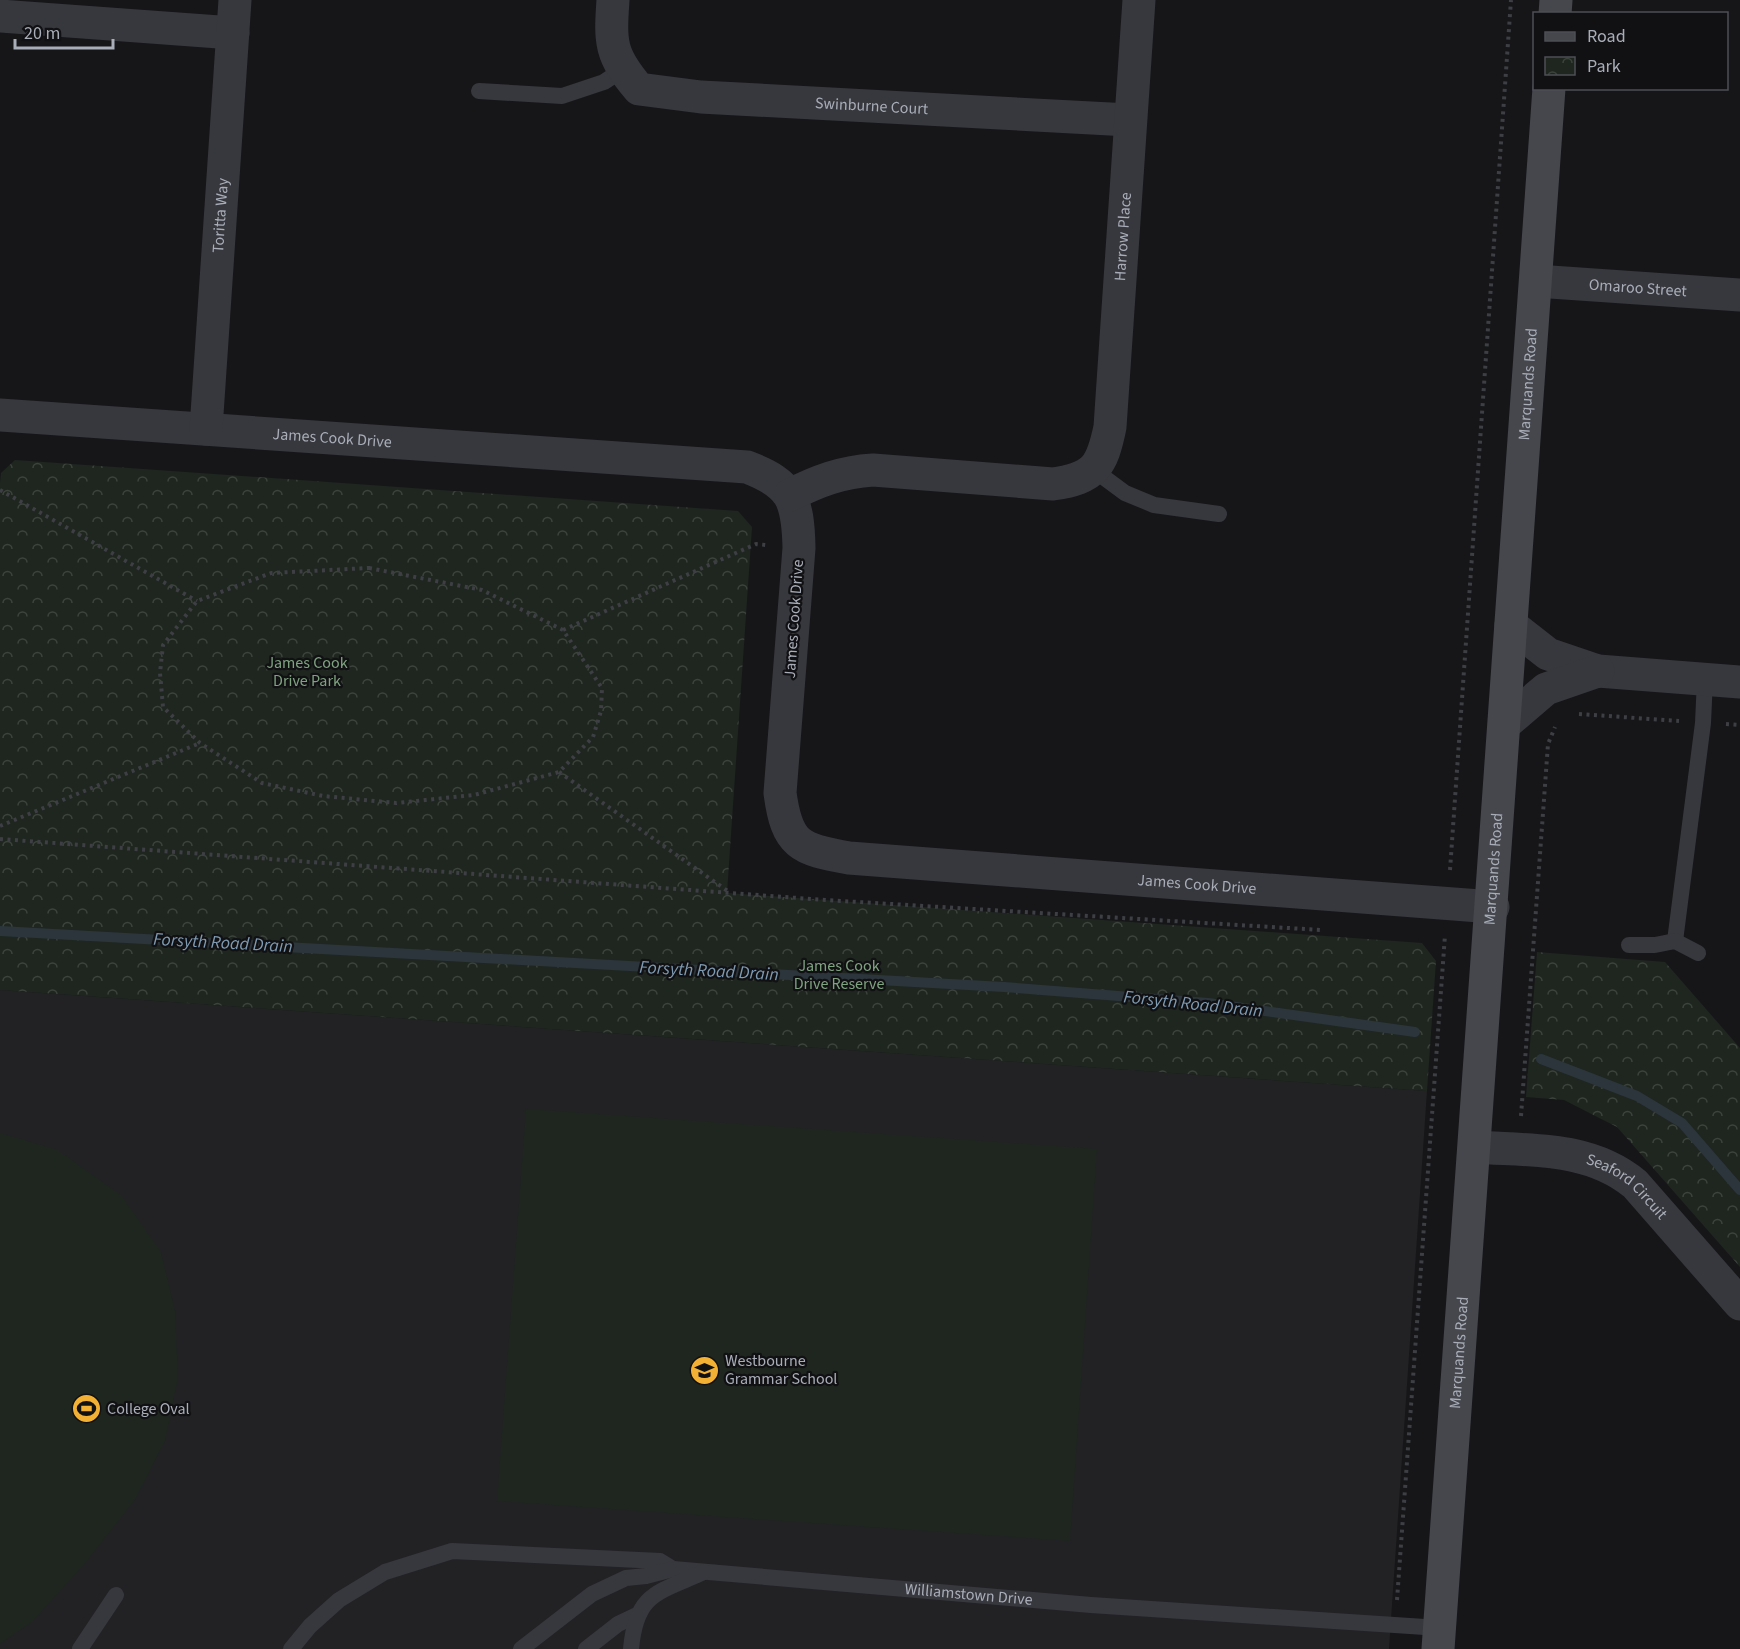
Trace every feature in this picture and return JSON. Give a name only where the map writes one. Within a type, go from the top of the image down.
[{"type":"street","name":"Toritta Way","points":[[206,429],[235,0]]},
{"type":"street","name":"Swinburne Court","points":[[613,0],[610,42],[622,70],[639,89],[701,97],[1129,120]]},
{"type":"street","name":"Harrow Place","points":[[1094,470],[1104,456],[1110,427],[1138,0]]},
{"type":"street","points":[[0,16],[233,33]]},
{"type":"street","name":"Marquands Road","points":[[1439,1639],[1493,907],[1549,90]]},
{"type":"street","name":"Omaroo Street","points":[[1536,281],[1740,295]]},
{"type":"street","name":"James Cook Drive","points":[[0,415],[747,467],[773,477],[790,495],[798,518],[799,548],[780,793],[784,822],[794,839],[812,849],[849,858],[1493,907]]},
{"type":"street","points":[[790,495],[826,478],[855,471],[873,470],[1053,484],[1075,481],[1094,470]]},
{"type":"street","points":[[1512,625],[1548,654],[1598,671],[1740,682]]},
{"type":"street","points":[[1505,724],[1531,700],[1563,697],[1598,671]]},
{"type":"street","name":"Seaford Circuit","points":[[1475,1147],[1582,1155],[1621,1173],[1635,1184],[1740,1304]]},
{"type":"lane","points":[[479,91],[562,96],[604,82],[622,70]]},
{"type":"lane","points":[[1094,470],[1125,493],[1154,505],[1219,514]]},
{"type":"lane","points":[[1675,941],[1703,723],[1705,680]]},
{"type":"lane","points":[[1629,945],[1655,945],[1675,941],[1698,953]]},
{"type":"lane","points":[[291,1649],[310,1626],[339,1600],[385,1572],[453,1551],[660,1561],[673,1569]]},
{"type":"lane","name":"Williamstown Drive","points":[[521,1649],[592,1594],[626,1578],[673,1569],[707,1570],[1091,1605],[1395,1625],[1439,1639]]},
{"type":"lane","points":[[631,1649],[633,1626],[641,1605],[664,1590],[707,1570]]},
{"type":"lane","points":[[80,1649],[116,1595]]},
{"type":"lane","points":[[586,1649],[618,1624],[638,1615]]},
{"type":"path","points":[[1395,1625],[1511,0]]},
{"type":"path","points":[[0,490],[197,601]]},
{"type":"path","points":[[563,630],[756,544],[799,548]]},
{"type":"path","points":[[369,568],[482,590],[563,630],[602,687],[601,711],[593,737],[559,772],[474,795],[396,802],[323,796],[262,783],[200,743],[163,707],[160,673],[164,645],[197,601],[271,573],[369,568]]},
{"type":"path","points":[[1519,1150],[1548,744],[1563,697],[1703,723],[1740,725]]},
{"type":"path","points":[[0,826],[200,743]]},
{"type":"path","points":[[559,772],[730,892]]},
{"type":"path","points":[[0,839],[730,892],[1328,930]]},
{"type":"path","points":[[1433,935],[1445,936]]},
{"type":"shaded area","name":"Westbourne Grammar School","points":[[0,990],[1427,1091],[1389,1649],[0,1649]]},
{"type":"green space","points":[[15,460],[738,511],[752,527],[727,893],[1422,943],[1436,961],[1427,1091],[0,990],[0,483],[1,473]]},
{"type":"green space","points":[[1537,952],[1665,962],[1740,1048],[1740,1267],[1617,1127],[1564,1100],[1526,1097]]},
{"type":"green space","points":[[526,1109],[1097,1149],[1070,1541],[497,1501]]},
{"type":"green space","name":"College Oval","points":[[0,1133],[58,1150],[122,1196],[161,1252],[175,1311],[178,1378],[165,1441],[135,1500],[83,1566],[32,1622],[0,1644]]},
{"type":"waterway","name":"Forsyth Road Drain","points":[[0,931],[1004,987],[1208,1003],[1415,1032]]},
{"type":"waterway","name":"Forsyth Road Drain","points":[[1541,1059],[1637,1096],[1682,1123],[1740,1190]]},
{"type":"place","name":"Westbourne Grammar School","points":[[704,1370]]},
{"type":"place","name":"College Oval","points":[[86,1409]]},
{"type":"park label","name":"James Cook Drive Park","points":[[307,672]]},
{"type":"park label","name":"James Cook Drive Reserve","points":[[839,975]]}]
